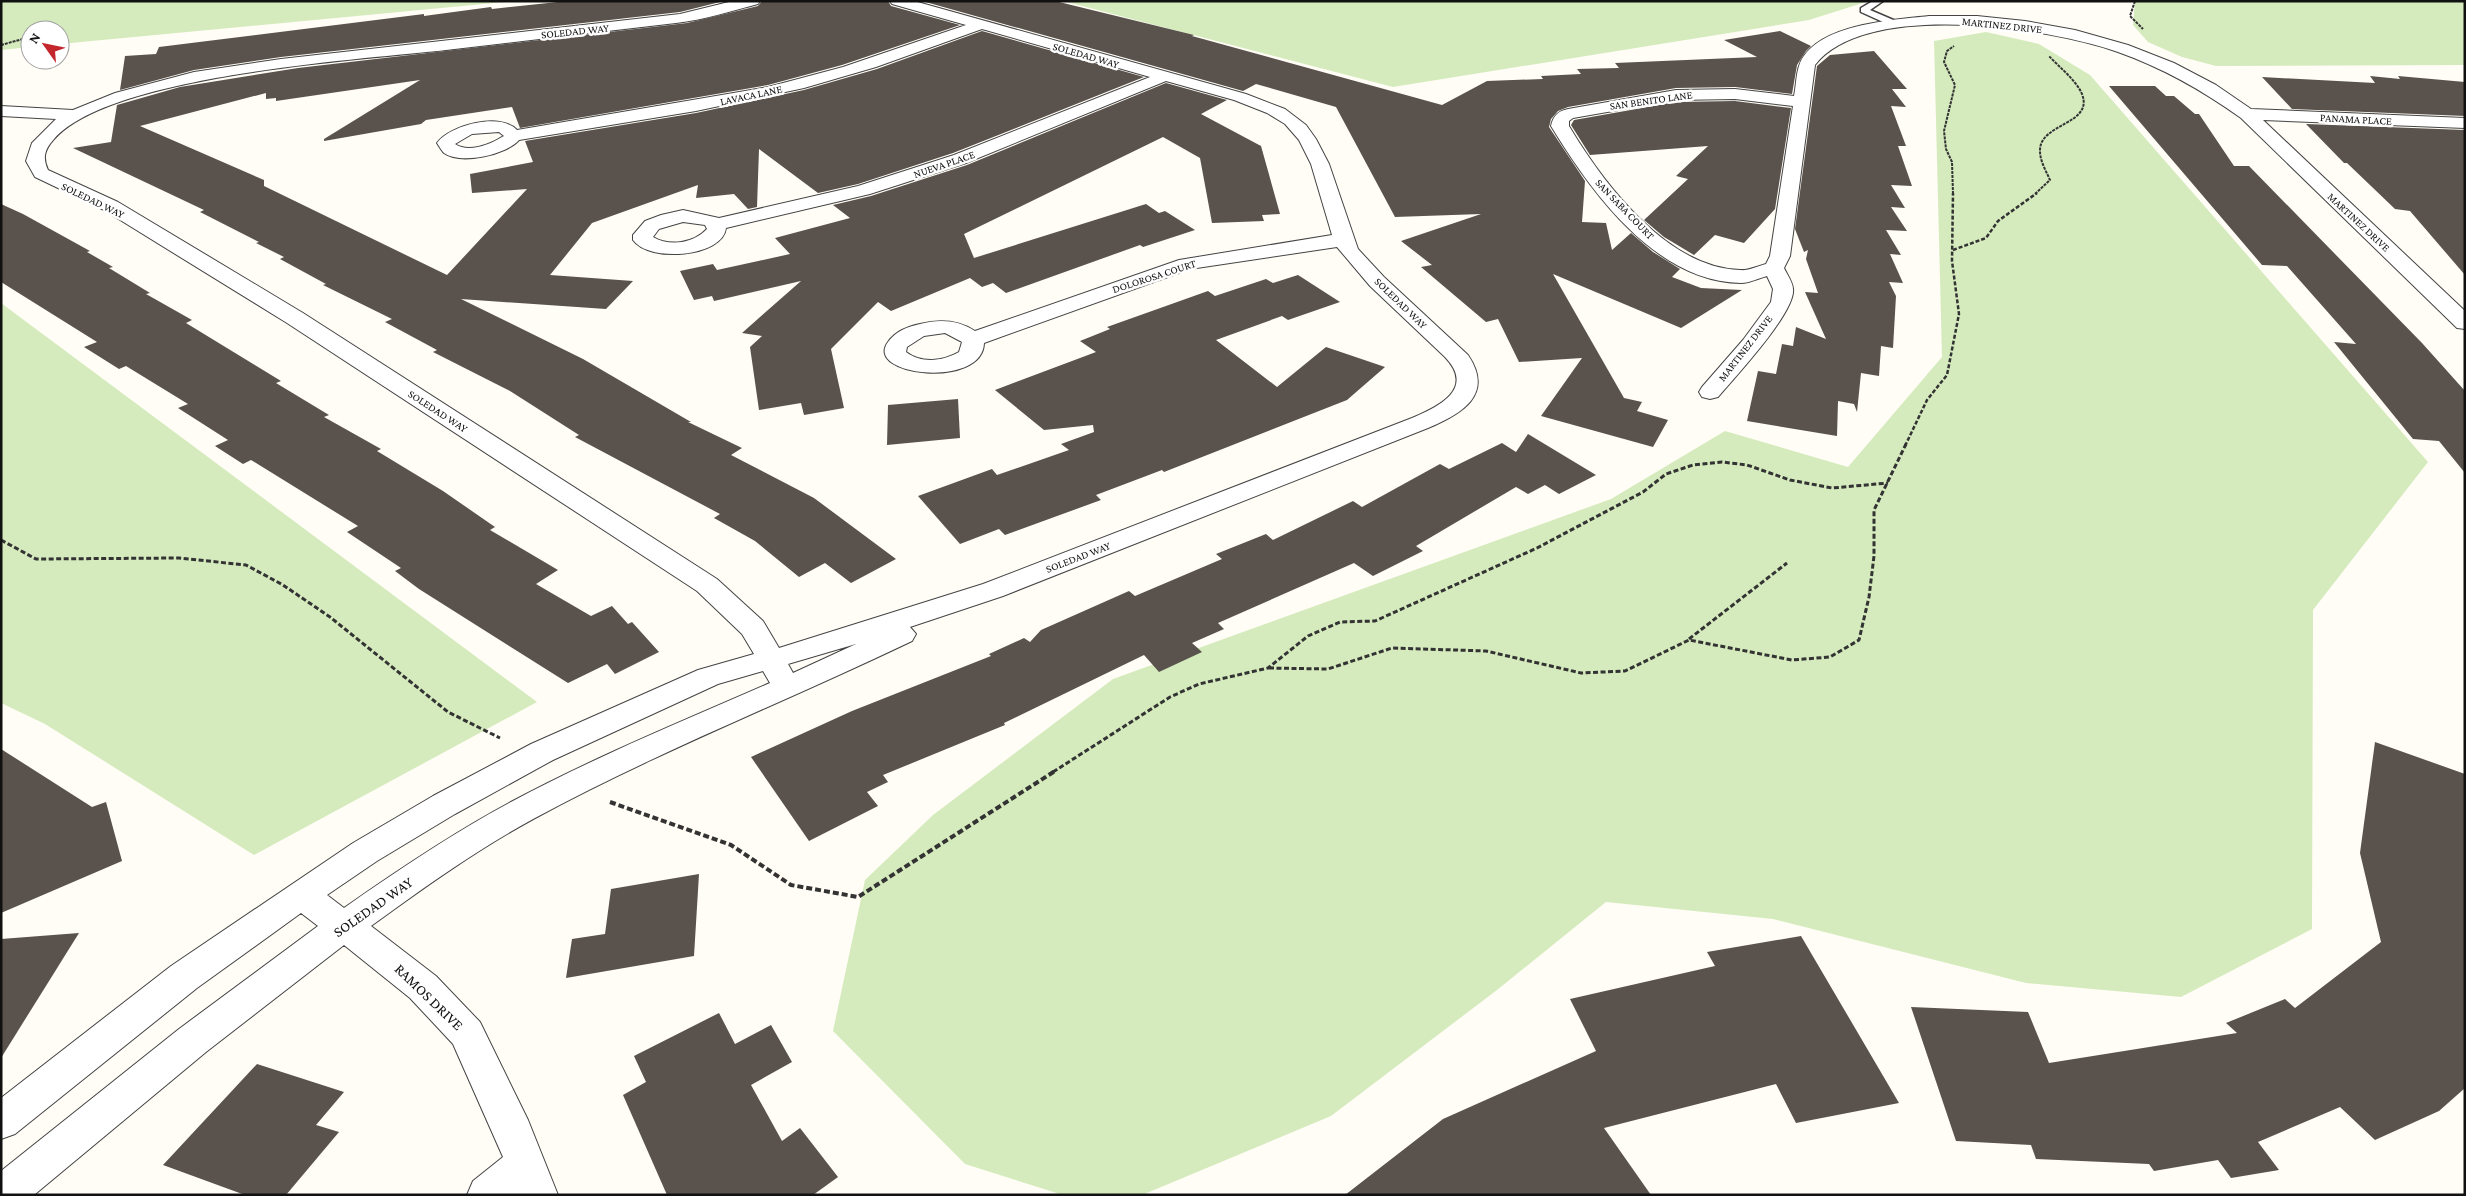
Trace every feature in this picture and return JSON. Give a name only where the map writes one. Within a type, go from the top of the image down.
[{"type":"street","name":"SOLEDAD WAY","points":[[753,1],[680,18],[230,71],[161,84],[121,96],[74,115],[52,130],[38,147],[35,160],[41,172],[110,206],[295,318],[707,585],[753,628],[780,673]]},
{"type":"street","name":"SOLEDAD WAY","points":[[1,1121],[184,977],[301,895],[365,852],[444,804],[546,750],[708,677],[780,673],[840,664],[993,590],[1447,412],[1464,398],[1466,385],[1465,369],[1451,350],[1358,262],[1341,240],[1336,216],[1314,151],[1307,135],[1291,120],[1270,108],[1240,97],[897,1]]},
{"type":"street","name":"MARTINEZ DRIVE","points":[[1710,392],[1751,345],[1781,302],[1783,289],[1774,268],[1780,256],[1807,65],[1817,51],[1834,39],[1852,32],[1895,24],[2009,18],[2138,54],[2210,88],[2247,114],[2465,323]]},
{"type":"street","name":"LAVACA LANE","points":[[514,136],[710,104],[796,85],[880,60],[980,25]]},
{"type":"street","name":"NUEVA PLACE","points":[[716,224],[864,190],[960,159],[1163,76]]},
{"type":"street","name":"SAN BENITO LANE","points":[[1562,119],[1568,114],[1584,110],[1676,95],[1735,94],[1802,102]]},
{"type":"street","points":[[1,111],[74,115]]},
{"type":"street","name":"PANAMA PLACE","points":[[2247,114],[2465,122]]},
{"type":"street","name":"SAN SABA COURT","points":[[1562,119],[1560,126],[1569,144],[1597,181],[1634,222],[1663,248],[1686,263],[1703,271],[1722,276],[1740,278],[1759,275],[1774,268]]},
{"type":"street","name":"DOLOROSA COURT","points":[[973,339],[1186,264],[1341,240]]},
{"type":"street","name":"SOLEDAD WAY","points":[[3,1195],[231,1010],[416,876],[522,811],[780,673]]},
{"type":"street","name":"RAMOS DRIVE","points":[[301,895],[380,952],[423,987],[468,1033],[532,1179],[487,1195]]},
{"type":"lane","points":[[1879,1],[1864,10],[1895,24]]},
{"type":"path","points":[[1,45],[20,40]]},
{"type":"path","points":[[1689,640],[1792,660],[1830,657],[1859,640],[1869,597],[1874,556],[1874,510],[1928,400],[1947,375],[1959,314],[1952,261],[1952,162],[1946,149],[1944,131],[1955,85],[1944,62],[1947,51],[1958,40]]},
{"type":"path","points":[[1953,250],[1986,238],[1998,221],[2038,192],[2050,180],[2042,162],[2040,148],[2044,136],[2078,117],[2084,104],[2081,93],[2049,55],[2054,51]]},
{"type":"path","points":[[1268,668],[1308,636],[1340,622],[1375,621],[1537,548],[1643,492],[1666,474],[1693,465],[1722,462],[1747,465],[1790,480],[1832,488],[1888,483]]},
{"type":"path","points":[[1,540],[36,559],[179,558],[246,565],[283,585],[330,617],[448,712],[500,738],[520,733],[535,738],[546,750]]},
{"type":"path","points":[[575,784],[584,794],[731,845],[791,885],[858,897],[1170,697],[1199,684],[1268,668],[1328,670],[1392,648],[1486,651],[1582,672],[1625,671],[1689,640],[1788,564]]},
{"type":"green space","points":[[1,1],[514,1],[70,43],[70,20],[20,20],[20,48],[1,50]]},
{"type":"green space","points":[[1063,1],[1869,1],[1809,20],[1393,87]]},
{"type":"green space","points":[[2135,1],[2465,1],[2465,65],[2216,66],[2182,57],[2148,42],[2133,25]]},
{"type":"green space","points":[[1986,32],[2039,44],[2090,75],[2428,462],[2313,610],[2312,929],[2181,997],[2026,983],[1773,919],[1606,902],[1497,990],[1331,1116],[1142,1195],[1063,1195],[965,1164],[833,1031],[865,880],[933,815],[1113,679],[1611,499],[1725,431],[1848,467],[1942,357],[1934,41]]},
{"type":"green space","points":[[1,303],[537,702],[254,855],[45,724],[1,703]]},
{"type":"building","points":[[567,1],[724,1],[680,12],[281,57],[194,70],[120,90],[125,56],[156,54],[159,47],[424,14],[424,16],[491,7],[492,9]]},
{"type":"building","points":[[762,1],[888,1],[891,6],[960,25],[842,65],[768,85],[520,128],[512,107],[426,120],[421,124],[324,141],[324,139],[420,80],[276,101],[276,98],[266,99],[266,93],[140,126],[264,180],[264,186],[447,275],[527,189],[472,193],[470,174],[533,162],[525,141],[696,113],[804,90],[877,69],[982,31],[1144,77],[953,153],[858,184],[818,193],[759,149],[757,207],[748,209],[734,194],[696,198],[698,185],[592,223],[550,275],[633,281],[606,309],[461,299],[583,359],[691,422],[688,422],[742,448],[731,455],[814,498],[896,559],[851,583],[825,563],[799,577],[755,541],[714,518],[720,514],[575,437],[579,435],[510,391],[433,352],[437,350],[385,322],[392,319],[323,285],[326,284],[280,259],[284,257],[256,243],[259,242],[200,212],[204,210],[73,148],[111,142],[117,105],[180,87],[298,68],[687,23],[758,6]]},
{"type":"building","points":[[922,1],[1055,1],[1194,35],[1192,36],[1442,105],[1487,81],[1543,79],[1541,76],[1581,74],[1577,69],[1619,68],[1615,63],[1757,57],[1724,40],[1780,31],[1811,46],[1797,65],[1792,94],[1735,87],[1676,88],[1568,107],[1558,111],[1551,119],[1549,127],[1585,181],[1582,222],[1606,223],[1612,250],[1631,233],[1653,252],[1680,269],[1672,277],[1701,288],[1742,290],[1681,328],[1553,274],[1624,398],[1642,402],[1637,411],[1668,420],[1653,447],[1541,416],[1582,358],[1519,362],[1498,319],[1486,322],[1421,267],[1432,265],[1401,241],[1481,214],[1395,217],[1336,107],[1256,84],[1243,91]]},
{"type":"building","points":[[1874,51],[1907,89],[1892,89],[1906,107],[1891,106],[1906,146],[1898,146],[1912,186],[1891,185],[1905,208],[1891,207],[1907,231],[1886,230],[1901,255],[1890,254],[1903,283],[1889,282],[1896,296],[1893,348],[1881,346],[1879,376],[1861,373],[1857,412],[1854,404],[1838,401],[1837,436],[1747,421],[1758,371],[1776,374],[1782,344],[1793,346],[1796,327],[1826,339],[1805,292],[1818,293],[1806,259],[1808,250],[1804,252],[1795,229],[1817,66],[1830,55]]},
{"type":"building","points":[[2370,76],[2400,79],[2398,76],[2465,82],[2465,116],[2292,109],[2262,77],[2375,83]]},
{"type":"building","points":[[1166,83],[1227,100],[1201,114],[1261,146],[1280,214],[1262,215],[1264,221],[1212,223],[1200,158],[1163,137],[964,234],[974,258],[1146,204],[1159,213],[1165,211],[1195,230],[1143,247],[1140,245],[1006,293],[993,283],[982,287],[970,278],[891,311],[878,302],[831,349],[844,408],[804,415],[801,403],[759,410],[750,347],[762,336],[742,333],[801,281],[714,301],[712,296],[694,300],[680,271],[713,264],[717,270],[790,254],[775,238],[850,218],[833,205],[871,196],[967,165]]},
{"type":"building","points":[[2109,86],[2155,86],[2166,96],[2174,96],[2195,114],[2199,114],[2234,166],[2249,166],[2422,343],[2465,391],[2465,473],[2439,441],[2413,439],[2334,342],[2356,344],[2287,266],[2262,265]]},
{"type":"building","points":[[1735,101],[1791,108],[1775,209],[1744,243],[1715,235],[1694,255],[1664,237],[1644,220],[1688,179],[1676,176],[1708,146],[1590,155],[1571,125],[1574,120],[1676,102]]},
{"type":"building","points":[[2306,124],[2465,130],[2465,275],[2410,211],[2395,209],[2347,163],[2344,163]]},
{"type":"building","points":[[1,204],[90,251],[87,252],[113,267],[109,268],[150,293],[146,294],[192,320],[186,323],[281,381],[276,383],[329,415],[324,417],[381,449],[377,451],[443,491],[495,527],[490,530],[558,570],[536,584],[591,616],[612,606],[628,624],[632,622],[659,652],[615,674],[607,664],[568,683],[419,589],[395,571],[401,568],[347,532],[358,526],[251,460],[243,464],[215,446],[228,440],[178,408],[188,404],[126,366],[119,369],[84,347],[97,342],[1,282]]},
{"type":"building","points":[[1298,275],[1340,302],[1288,320],[1282,316],[1216,340],[1277,387],[1326,347],[1385,367],[1347,400],[1164,472],[1162,470],[1096,495],[1101,500],[1005,535],[999,529],[960,544],[918,496],[992,469],[997,475],[1069,450],[1061,444],[1094,432],[1093,425],[1044,430],[995,390],[1096,352],[1080,341],[1110,329],[1107,327],[1208,291],[1215,296],[1266,279],[1273,283]]},
{"type":"building","points":[[958,399],[960,438],[887,445],[888,405]]},
{"type":"building","points":[[1528,434],[1596,475],[1559,494],[1545,485],[1528,494],[1516,487],[1416,546],[1423,551],[1373,576],[1354,563],[1218,623],[1224,629],[1192,643],[1202,652],[1159,672],[1144,655],[1004,723],[1005,725],[883,775],[888,782],[867,792],[878,806],[809,841],[751,757],[852,711],[991,656],[989,654],[1024,638],[1030,642],[1041,630],[1129,591],[1135,596],[1222,559],[1216,554],[1266,534],[1273,540],[1353,501],[1362,507],[1440,464],[1449,469],[1502,443],[1516,452]]},
{"type":"building","points":[[2375,742],[2465,774],[2465,1088],[2439,1111],[2375,1140],[2340,1107],[2258,1142],[2279,1170],[2231,1178],[2218,1160],[2154,1171],[2149,1164],[2036,1159],[2031,1145],[1956,1141],[1911,1007],[2028,1012],[2049,1063],[2237,1033],[2226,1023],[2285,999],[2295,1008],[2381,942],[2360,853]]},
{"type":"building","points":[[1,749],[92,807],[106,802],[122,861],[1,913]]},
{"type":"building","points":[[699,874],[694,956],[566,978],[572,939],[605,934],[611,889]]},
{"type":"building","points":[[79,933],[1,1058],[1,939]]},
{"type":"building","points":[[1801,936],[1899,1103],[1796,1123],[1776,1084],[1604,1128],[1651,1195],[1345,1195],[1443,1119],[1596,1051],[1570,999],[1715,966],[1707,952]]},
{"type":"building","points":[[719,1013],[735,1044],[771,1025],[792,1062],[751,1085],[782,1141],[800,1128],[838,1177],[813,1195],[667,1195],[623,1095],[646,1082],[634,1056]]},
{"type":"building","points":[[257,1064],[344,1092],[316,1125],[339,1132],[286,1195],[245,1195],[163,1165]]}]
